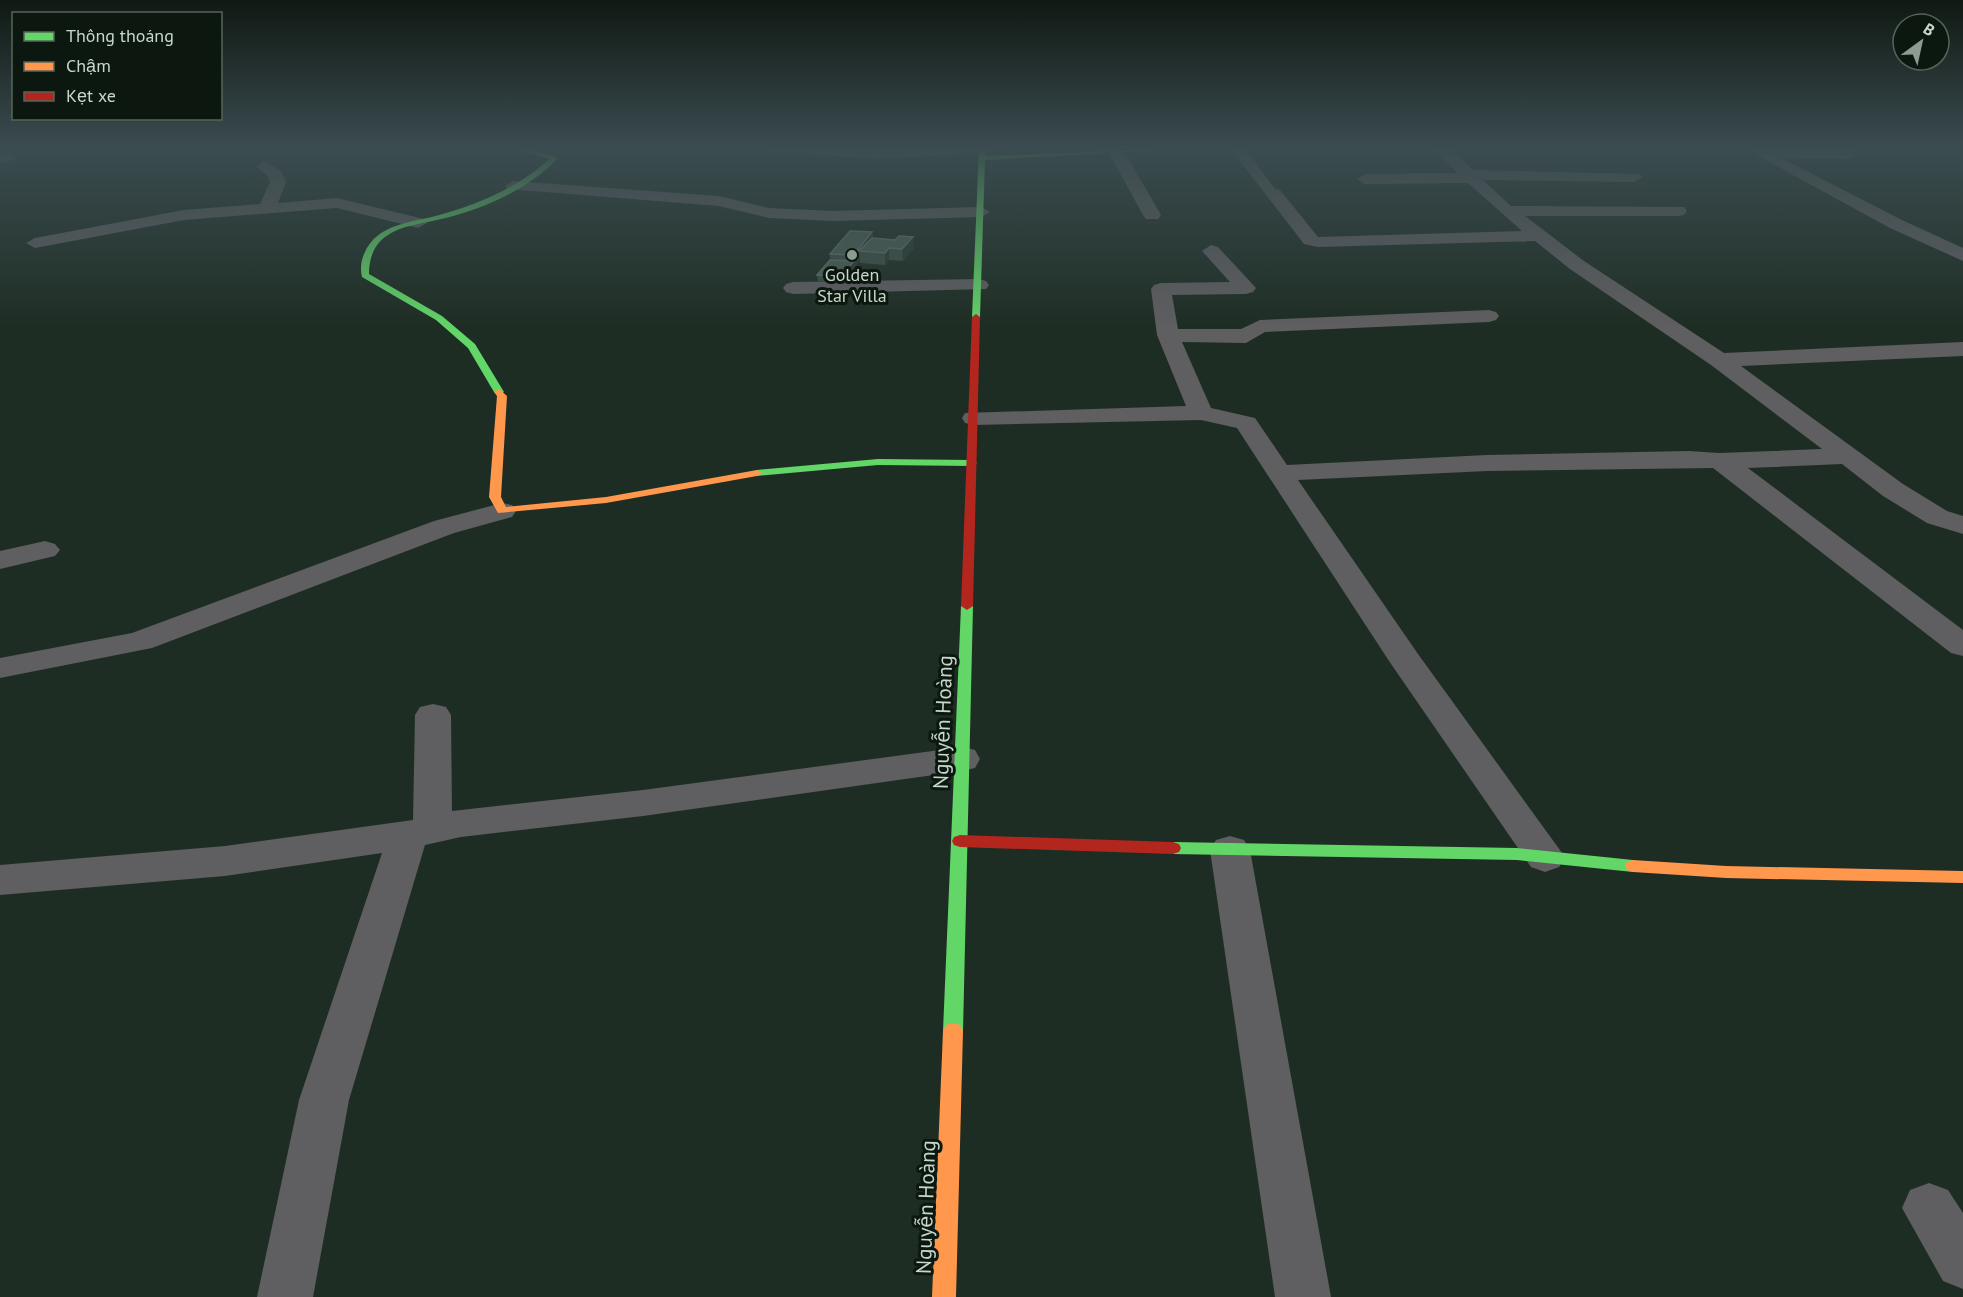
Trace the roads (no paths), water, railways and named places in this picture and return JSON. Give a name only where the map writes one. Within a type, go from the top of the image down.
[{"type":"street","points":[[35,243],[175,217],[262,209]]},
{"type":"street","points":[[362,209],[418,223]]},
{"type":"street","points":[[461,209],[385,233],[369,248],[363,263],[365,274],[439,318],[472,346],[502,396],[501,440],[495,497],[502,511]]},
{"type":"street","points":[[750,209],[769,213],[832,216],[981,212]]},
{"type":"street","name":"Nguyễn Hoàng","points":[[944,1297],[981,209]]},
{"type":"street","points":[[1148,209],[1152,215]]},
{"type":"street","points":[[1285,209],[1310,240],[1318,242],[1537,236]]},
{"type":"street","points":[[1504,209],[1537,236],[1719,360],[1848,456],[1937,517],[1963,525]]},
{"type":"street","points":[[1867,209],[1963,255]]},
{"type":"street","points":[[1507,211],[1678,211]]},
{"type":"street","points":[[1201,413],[1168,335],[1161,289],[1246,288],[1211,251]]},
{"type":"street","points":[[793,288],[979,285]]},
{"type":"street","points":[[1168,335],[1246,336],[1260,326],[1489,316]]},
{"type":"street","points":[[1719,360],[1963,349]]},
{"type":"street","points":[[974,418],[1201,413],[1246,423],[1406,661],[1545,857]]},
{"type":"street","points":[[1280,473],[1487,463],[1689,459],[1719,461],[1848,456]]},
{"type":"street","points":[[1719,461],[1798,517],[1963,646]]},
{"type":"street","points":[[0,668],[140,641],[444,527],[502,511],[606,500],[739,475],[812,466],[878,462],[972,464]]},
{"type":"street","points":[[0,560],[45,550]]},
{"type":"street","points":[[285,1297],[324,1100],[420,833],[433,715]]},
{"type":"street","points":[[0,880],[225,861],[420,833],[461,823],[643,803],[963,759]]},
{"type":"street","points":[[960,841],[1230,850],[1505,854],[1726,872],[1963,877]]},
{"type":"street","points":[[1230,850],[1303,1297]]},
{"type":"street","points":[[1929,1208],[1963,1262]]},
{"type":"place","name":"Golden Star Villa","points":[[852,255]]}]
